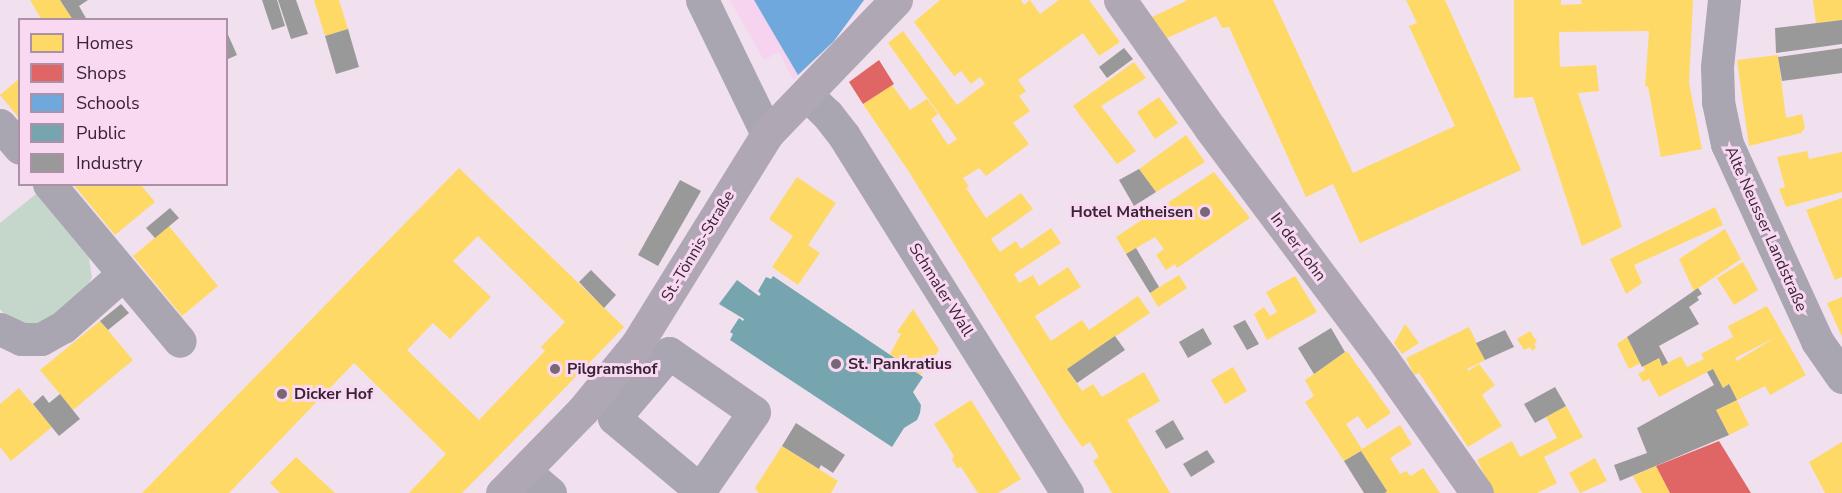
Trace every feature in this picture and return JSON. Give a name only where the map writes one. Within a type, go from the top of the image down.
[{"type":"main road","name":"St.-Tönnis-Straße","points":[[513,482],[583,410],[637,344],[767,134],[896,0]]},
{"type":"main road","name":"In der Lohn","points":[[1120,0],[1210,128],[1382,358],[1477,493]]},
{"type":"street","points":[[702,0],[767,134]]},
{"type":"street","name":"Alte Neusser Landstraße","points":[[1724,0],[1717,67],[1718,102],[1727,144],[1817,341],[1842,377]]},
{"type":"street","name":"Schmaler Wall","points":[[806,94],[827,114],[844,136],[1067,493]]},
{"type":"street","points":[[0,125],[18,146]]},
{"type":"street","points":[[51,186],[122,275],[180,341]]},
{"type":"street","points":[[0,329],[21,339],[41,339],[63,327],[122,275]]},
{"type":"street","points":[[513,482],[550,493]]},
{"type":"shaded area","points":[[730,0],[864,0],[834,41],[793,80],[779,52],[764,60]]},
{"type":"green space","points":[[36,194],[89,258],[92,277],[83,295],[49,322],[28,325],[9,320],[0,309],[0,223]]},
{"type":"building: Homes","points":[[30,0],[60,0],[72,18],[41,18]]},
{"type":"building: Homes","points":[[314,0],[339,0],[348,29],[325,36]]},
{"type":"building: Homes","points":[[940,0],[1021,0],[1024,5],[1030,0],[1040,14],[1059,0],[1089,0],[1120,42],[1099,56],[1083,33],[1018,80],[1026,91],[1019,96],[1030,111],[1013,123],[1029,144],[986,176],[979,168],[963,178],[969,186],[966,188],[986,218],[1021,193],[1033,209],[991,239],[1000,252],[1016,241],[1021,249],[1051,228],[1061,243],[1014,274],[1019,283],[1033,275],[1039,286],[1068,267],[1081,287],[1035,316],[1051,341],[1082,320],[1089,330],[1138,296],[1150,313],[1067,369],[1082,391],[1093,384],[1102,397],[1144,372],[1160,401],[1127,420],[1170,493],[1112,493],[1093,461],[1099,457],[1090,442],[1082,447],[1064,421],[909,172],[863,104],[892,85],[910,110],[927,99],[938,114],[931,119],[948,145],[957,139],[888,43],[903,31],[957,105],[985,84],[980,77],[971,84],[961,71],[954,76],[914,22]]},
{"type":"building: Homes","points":[[1188,0],[1273,0],[1353,173],[1455,126],[1409,26],[1417,23],[1406,0],[1445,0],[1521,170],[1360,243],[1333,184],[1306,197],[1229,27],[1222,28],[1216,16],[1167,38],[1152,17]]},
{"type":"building: Homes","points":[[1514,0],[1561,0],[1561,5],[1582,4],[1581,0],[1693,0],[1689,83],[1702,149],[1661,157],[1648,86],[1645,87],[1649,31],[1559,32],[1560,67],[1596,65],[1599,91],[1578,93],[1622,227],[1582,246],[1533,97],[1514,98]]},
{"type":"building: Homes","points":[[1813,0],[1842,0],[1842,20],[1816,23]]},
{"type":"building: Homes","points":[[1778,55],[1786,118],[1802,114],[1805,128],[1801,133],[1749,146],[1737,60]]},
{"type":"building: Homes","points":[[1134,62],[1146,78],[1101,106],[1136,151],[1117,164],[1073,106]]},
{"type":"building: Homes","points":[[18,80],[18,117],[0,95]]},
{"type":"building: Homes","points":[[1159,97],[1178,123],[1155,139],[1137,112]]},
{"type":"building: Homes","points":[[1186,135],[1205,162],[1156,192],[1139,169]]},
{"type":"building: Homes","points":[[1807,151],[1809,159],[1842,152],[1842,192],[1786,207],[1779,189],[1785,187],[1777,157]]},
{"type":"building: Homes","points":[[459,168],[624,327],[462,493],[409,493],[446,454],[354,363],[229,493],[142,493]],"holes":[[[478,236],[565,322],[541,347],[545,351],[479,420],[407,350],[433,323],[450,339],[491,297],[453,261]]]},
{"type":"building: Homes","name":"Hotel Matheisen","points":[[1214,172],[1250,218],[1177,268],[1175,264],[1166,270],[1156,255],[1164,249],[1155,237],[1126,254],[1116,237]]},
{"type":"building: Homes","points":[[797,177],[836,203],[808,245],[820,253],[798,285],[772,267],[793,236],[769,219]]},
{"type":"building: Homes","points":[[75,186],[142,186],[155,202],[115,235]]},
{"type":"building: Homes","points":[[1842,198],[1842,277],[1835,280],[1806,210]]},
{"type":"building: Homes","points":[[1715,207],[1723,225],[1634,265],[1642,283],[1626,294],[1610,259]]},
{"type":"building: Homes","points":[[169,226],[218,286],[182,316],[133,256]]},
{"type":"building: Homes","points":[[1725,229],[1741,259],[1694,291],[1679,259]]},
{"type":"building: Homes","points":[[1743,262],[1758,290],[1734,305],[1717,278]]},
{"type":"building: Homes","points":[[1179,275],[1187,288],[1158,307],[1150,293]]},
{"type":"building: Homes","points":[[1295,276],[1317,312],[1267,340],[1254,314],[1264,307],[1270,316],[1277,312],[1266,292]]},
{"type":"building: Homes","points":[[1842,297],[1842,337],[1827,303]]},
{"type":"building: Homes","points":[[1767,306],[1806,375],[1770,395],[1765,386],[1737,400],[1729,384],[1723,388],[1713,369],[1659,397],[1649,379],[1643,382],[1638,374],[1645,370],[1643,366],[1659,358],[1662,366],[1681,356],[1687,367],[1704,359],[1701,354],[1733,337],[1728,326]],"holes":[[[1776,337],[1737,361],[1735,358]]]},
{"type":"building: Homes","points":[[913,309],[939,350],[926,371],[924,370],[920,375],[890,354],[901,334],[897,332]]},
{"type":"building: Homes","points":[[100,321],[133,360],[73,410],[40,370]]},
{"type":"building: Homes","points":[[1405,324],[1419,343],[1402,354],[1394,343]]},
{"type":"building: Homes","points":[[1469,327],[1485,360],[1467,369],[1468,371],[1479,364],[1495,385],[1482,395],[1502,426],[1468,447],[1419,373],[1414,375],[1406,358]]},
{"type":"building: Homes","points":[[1530,331],[1537,342],[1534,344],[1536,348],[1532,351],[1530,347],[1524,350],[1517,339]]},
{"type":"building: Homes","points":[[1627,337],[1641,363],[1629,369],[1617,344]]},
{"type":"building: Homes","points":[[1347,351],[1391,413],[1367,429],[1358,416],[1346,424],[1362,449],[1400,425],[1412,444],[1390,458],[1400,474],[1406,471],[1411,476],[1423,468],[1440,493],[1385,493],[1387,491],[1361,451],[1344,461],[1305,402],[1314,396],[1305,380]]},
{"type":"building: Homes","points":[[1233,367],[1247,391],[1225,404],[1211,380]]},
{"type":"building: Homes","points":[[19,388],[52,427],[11,461],[0,447],[0,404]]},
{"type":"building: Homes","points":[[971,400],[1021,479],[998,493],[978,493],[961,467],[957,468],[952,459],[954,456],[934,424]]},
{"type":"building: Homes","points":[[1737,400],[1749,425],[1729,435],[1716,410]]},
{"type":"building: Homes","points":[[1566,406],[1583,437],[1544,457],[1557,483],[1537,493],[1494,493],[1477,460],[1512,441],[1520,457],[1557,438],[1546,417]]},
{"type":"building: Homes","points":[[1842,442],[1842,493],[1825,493],[1809,462]]},
{"type":"building: Homes","points":[[782,446],[838,481],[831,493],[759,493],[755,488]]},
{"type":"building: Homes","points":[[296,457],[335,493],[280,493],[270,483]]},
{"type":"building: Homes","points":[[1595,458],[1607,481],[1580,493],[1569,473]]},
{"type":"building: Homes","points":[[1656,466],[1670,493],[1642,493],[1633,476]]},
{"type":"building: Shops","points":[[879,60],[894,84],[863,104],[849,82]]},
{"type":"building: Shops","points":[[1719,441],[1751,493],[1670,493],[1656,466]]},
{"type":"building: Schools","points":[[754,0],[864,0],[834,41],[798,75]]},
{"type":"building: Public","name":"St. Pankratius","points":[[773,276],[923,377],[913,392],[921,405],[917,420],[904,428],[892,447],[730,340],[733,334],[730,332],[739,318],[743,321],[744,319],[719,304],[737,280],[759,296],[761,294],[758,291],[766,277],[771,279]]},
{"type":"building: Industry","points":[[60,0],[88,0],[79,6],[86,18],[72,18]]},
{"type":"building: Industry","points":[[262,0],[277,0],[285,26],[272,30]]},
{"type":"building: Industry","points":[[278,0],[296,0],[308,34],[291,39]]},
{"type":"building: Industry","points":[[1842,20],[1842,44],[1776,53],[1775,28]]},
{"type":"building: Industry","points":[[348,29],[359,67],[336,74],[325,36]]},
{"type":"building: Industry","points":[[228,35],[237,55],[228,59]]},
{"type":"building: Industry","points":[[1124,48],[1133,59],[1107,78],[1099,67]]},
{"type":"building: Industry","points":[[1842,48],[1842,73],[1782,81],[1778,57]]},
{"type":"building: Industry","points":[[1139,169],[1156,192],[1134,206],[1119,180]]},
{"type":"building: Industry","points":[[680,180],[701,191],[658,266],[638,255]]},
{"type":"building: Industry","points":[[170,208],[179,218],[155,238],[146,228]]},
{"type":"building: Industry","points":[[1136,248],[1159,287],[1150,293],[1126,254]]},
{"type":"building: Industry","points":[[591,270],[616,295],[604,308],[579,282]]},
{"type":"building: Industry","points":[[1698,288],[1702,294],[1697,297],[1699,300],[1689,307],[1699,324],[1659,346],[1668,363],[1662,366],[1659,358],[1642,367],[1627,337]]},
{"type":"building: Industry","points":[[121,304],[129,313],[108,330],[100,321]]},
{"type":"building: Industry","points":[[1245,320],[1259,344],[1247,350],[1233,326]]},
{"type":"building: Industry","points":[[1203,328],[1212,344],[1188,358],[1179,342]]},
{"type":"building: Industry","points":[[1331,328],[1345,352],[1314,374],[1298,348]]},
{"type":"building: Industry","points":[[1505,330],[1514,347],[1485,360],[1476,343]]},
{"type":"building: Industry","points":[[1115,336],[1125,350],[1077,383],[1067,369]]},
{"type":"building: Industry","points":[[1713,369],[1723,388],[1729,384],[1737,400],[1716,410],[1729,435],[1620,481],[1614,465],[1647,453],[1637,428],[1714,385],[1707,372]]},
{"type":"building: Industry","points":[[1555,387],[1566,406],[1535,423],[1524,404]]},
{"type":"building: Industry","points":[[60,394],[80,419],[59,436],[33,404],[43,395],[49,403]]},
{"type":"building: Industry","points":[[1173,420],[1184,439],[1166,449],[1155,431]]},
{"type":"building: Industry","points":[[796,423],[845,455],[833,473],[821,465],[819,469],[782,446]]},
{"type":"building: Industry","points":[[1207,450],[1215,462],[1191,477],[1183,464]]},
{"type":"building: Industry","points":[[1361,451],[1387,491],[1385,493],[1364,493],[1344,461]]},
{"type":"place","name":"Hotel Matheisen","points":[[1205,212]]},
{"type":"place","name":"St. Pankratius","points":[[836,364]]},
{"type":"place","name":"Pilgramshof","points":[[555,369]]},
{"type":"place","name":"Dicker Hof","points":[[282,394]]}]
